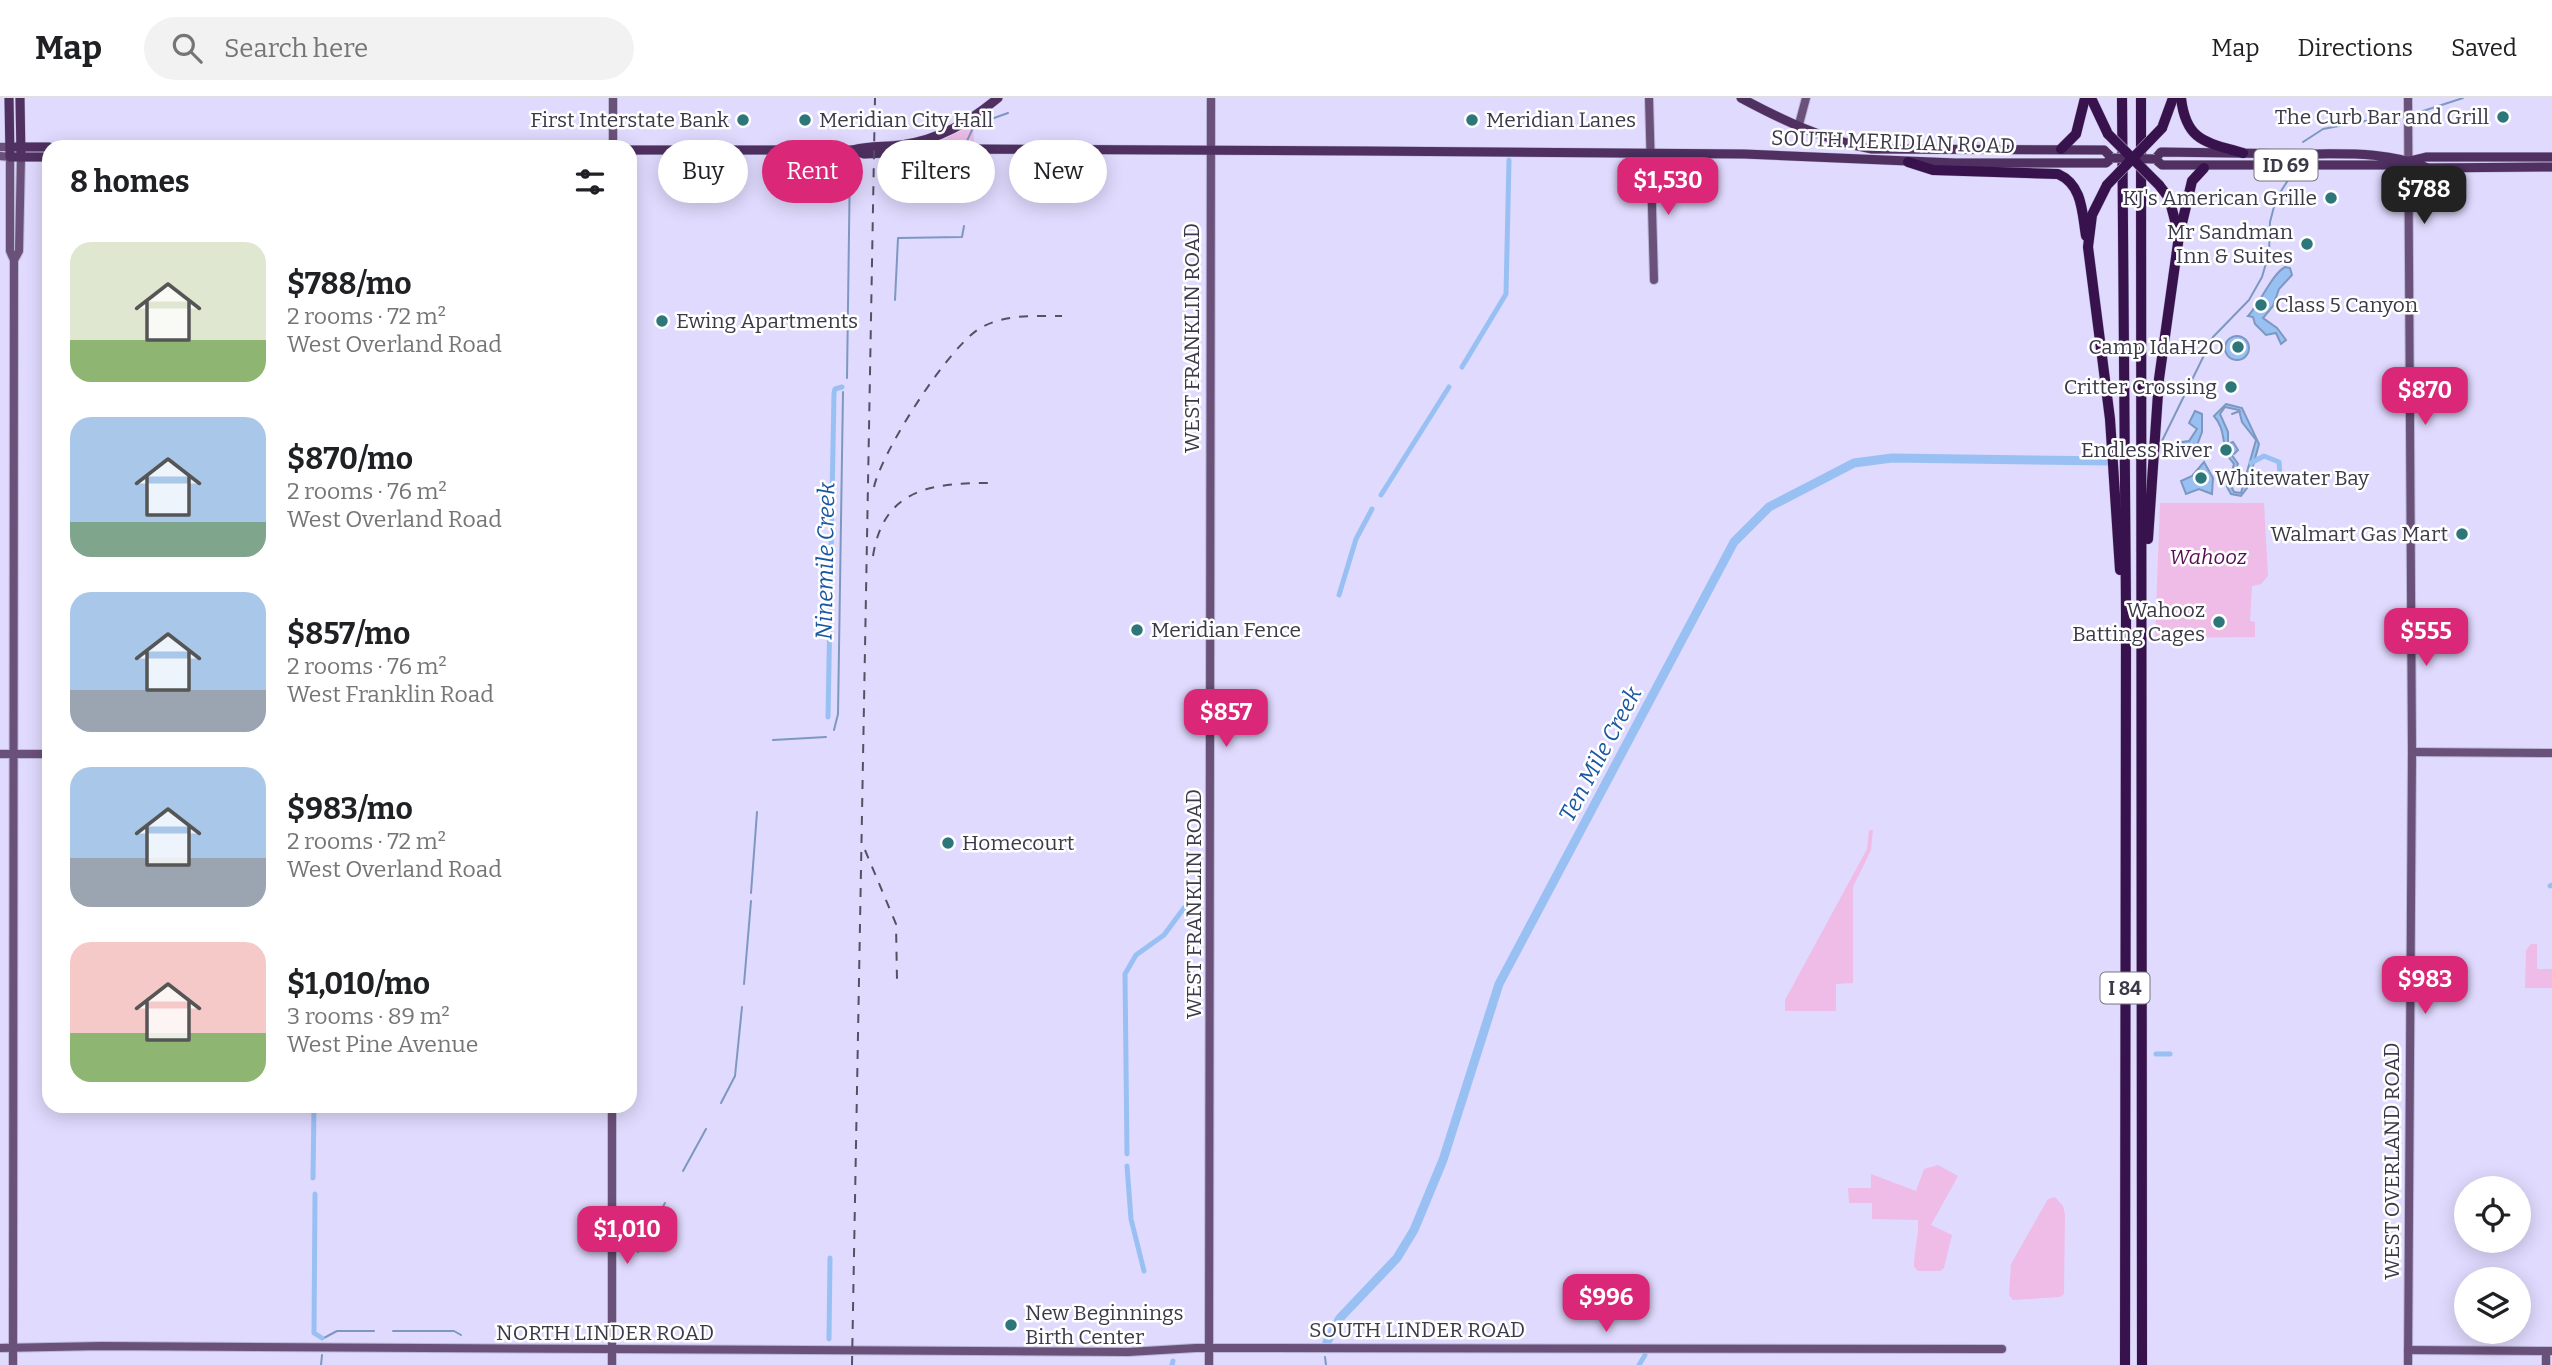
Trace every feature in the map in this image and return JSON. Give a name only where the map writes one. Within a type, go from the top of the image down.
[{"type":"highway","points":[[2088,98],[2108,134],[2169,198],[2179,236]]},
{"type":"highway","points":[[2060,149],[2076,134],[2088,98]]},
{"type":"highway","name":"I 84","points":[[2122,98],[2126,612],[2125,1365]]},
{"type":"highway","name":"I 84","points":[[2141,98],[2142,1365]]},
{"type":"highway","points":[[2088,247],[2092,215],[2107,185],[2162,128],[2173,98]]},
{"type":"highway","points":[[2181,98],[2186,125],[2193,134],[2212,144],[2243,153]]},
{"type":"highway","points":[[1908,162],[1933,170],[2049,173],[2066,178],[2080,198],[2110,419],[2121,589],[2126,612]]},
{"type":"highway","points":[[2142,645],[2154,432],[2179,236],[2192,181],[2204,168]]},
{"type":"main road","points":[[9,98],[10,251],[14,260],[13,1365]]},
{"type":"main road","points":[[14,260],[19,251],[20,98]]},
{"type":"main road","points":[[612,98],[613,140]]},
{"type":"main road","points":[[863,146],[905,145],[938,136],[977,116],[998,98]]},
{"type":"main road","name":"WEST FRANKLIN ROAD","points":[[1209,1365],[1211,98]]},
{"type":"main road","points":[[1649,98],[1654,280]]},
{"type":"main road","name":"SOUTH MERIDIAN ROAD","points":[[1741,98],[1798,128],[1838,142],[1872,149],[2104,150],[2112,158],[2155,159],[2162,166],[2204,168],[2393,165],[2409,160],[2552,157]]},
{"type":"main road","points":[[1798,128],[1806,98]]},
{"type":"main road","name":"WEST OVERLAND ROAD","points":[[2408,98],[2412,752],[2408,1365]]},
{"type":"main road","points":[[0,147],[11,152]]},
{"type":"main road","points":[[0,156],[42,148]]},
{"type":"main road","name":"SOUTH MERIDIAN ROAD","points":[[863,152],[877,154],[989,149],[1651,154],[1908,162],[2106,163],[2112,158]]},
{"type":"main road","points":[[637,150],[762,150]]},
{"type":"main road","points":[[1798,158],[1823,153],[1897,157],[1912,150]]},
{"type":"main road","points":[[21,152],[42,156]]},
{"type":"main road","name":"SOUTH MERIDIAN ROAD","points":[[2155,159],[2161,152],[2392,155],[2428,167],[2552,167]]},
{"type":"main road","points":[[2412,752],[2552,753]]},
{"type":"main road","points":[[0,754],[42,754]]},
{"type":"main road","points":[[612,1113],[612,1365]]},
{"type":"main road","name":"NORTH LINDER ROAD","points":[[0,1348],[277,1346],[612,1351],[1128,1352],[1209,1348]]},
{"type":"main road","name":"SOUTH LINDER ROAD","points":[[1209,1348],[2002,1349]]},
{"type":"main road","points":[[2408,1350],[2549,1351],[2546,1365]]},
{"type":"green space","points":[[973,124],[974,140],[943,140]]},
{"type":"green space","name":"Wahooz","points":[[2160,503],[2264,503],[2268,576],[2261,584],[2252,586],[2250,621],[2255,622],[2255,637],[2155,638]]},
{"type":"green space","points":[[1869,830],[1873,830],[1871,850],[1853,887],[1853,983],[1836,984],[1836,1011],[1785,1011],[1785,1000],[1867,849]]},
{"type":"green space","points":[[2531,944],[2537,944],[2537,969],[2552,969],[2552,988],[2525,988],[2526,950]]},
{"type":"green space","points":[[1938,1165],[1958,1176],[1931,1225],[1952,1235],[1944,1268],[1940,1271],[1918,1271],[1914,1267],[1918,1220],[1872,1219],[1872,1203],[1849,1203],[1848,1188],[1871,1188],[1871,1174],[1916,1191],[1924,1169]]},
{"type":"green space","points":[[2055,1197],[2063,1206],[2065,1215],[2064,1294],[2060,1297],[2013,1300],[2009,1295],[2011,1264],[2048,1199]]},
{"type":"water","name":"Class 5 Canyon","points":[[2285,267],[2290,268],[2292,275],[2279,289],[2273,306],[2263,318],[2277,328],[2286,340],[2281,344],[2276,333],[2266,335],[2255,324],[2253,317],[2248,316]]},
{"type":"water","name":"Camp IdaH2O","points":[[2237,336],[2245,340],[2249,348],[2245,356],[2237,360],[2229,356],[2225,348],[2229,340]]},
{"type":"water","name":"Endless River","points":[[2226,404],[2242,408],[2259,444],[2247,488],[2241,496],[2231,494],[2227,487],[2234,464],[2229,458],[2221,428],[2214,416]],"holes":[[[2225,407],[2239,410],[2242,422],[2256,440],[2241,493],[2234,492],[2230,484],[2238,464],[2229,451],[2234,454],[2238,450],[2233,442],[2228,444],[2228,432],[2220,414]]]},
{"type":"water","points":[[2195,411],[2202,414],[2202,432],[2194,453],[2182,442],[2189,441],[2197,429],[2189,423]]},
{"type":"water","name":"Whitewater Bay","points":[[2204,462],[2213,478],[2212,494],[2199,489],[2186,494],[2181,481],[2192,476]]},
{"type":"waterway","name":"Ten Mile Creek","points":[[2423,111],[2463,98]]},
{"type":"waterway","name":"Ninemile Creek","points":[[980,123],[1008,113]]},
{"type":"waterway","name":"Ten Mile Creek","points":[[2303,142],[2323,129],[2397,115]]},
{"type":"waterway","name":"Ninemile Creek","points":[[967,140],[973,128]]},
{"type":"waterway","points":[[1462,367],[1506,294],[1509,160]]},
{"type":"waterway","name":"Ten Mile Creek","points":[[2159,447],[2213,337],[2249,300],[2262,277],[2269,253],[2270,222],[2276,199],[2290,177]]},
{"type":"waterway","points":[[847,378],[849,203]]},
{"type":"waterway","name":"Ninemile Creek","points":[[895,300],[898,238],[962,237],[964,226]]},
{"type":"waterway","points":[[828,717],[834,393],[835,389],[842,387]]},
{"type":"waterway","points":[[1381,495],[1449,387]]},
{"type":"waterway","name":"Ninemile Creek","points":[[834,730],[838,714],[843,392]]},
{"type":"waterway","points":[[2232,414],[2240,411]]},
{"type":"waterway","points":[[2251,463],[2264,456],[2279,462],[2280,476],[2274,476]]},
{"type":"waterway","name":"Ten Mile Creek","points":[[1327,1342],[1340,1318],[1397,1258],[1414,1230],[1443,1160],[1499,984],[1734,542],[1769,507],[1854,463],[1892,458],[2112,461]]},
{"type":"waterway","points":[[1339,595],[1356,539],[1372,509]]},
{"type":"waterway","name":"Ninemile Creek","points":[[773,740],[826,737]]},
{"type":"waterway","name":"Ninemile Creek","points":[[751,893],[757,812]]},
{"type":"waterway","name":"Ninemile Creek","points":[[744,984],[751,901]]},
{"type":"waterway","points":[[1127,1154],[1125,974],[1136,955],[1164,935],[1184,908]]},
{"type":"waterway","name":"Ninemile Creek","points":[[721,1103],[735,1076],[742,1007]]},
{"type":"waterway","points":[[2156,1054],[2170,1054]]},
{"type":"waterway","points":[[313,1178],[314,1113]]},
{"type":"waterway","name":"Ninemile Creek","points":[[683,1171],[706,1129]]},
{"type":"waterway","points":[[1127,1166],[1131,1219],[1144,1271]]},
{"type":"waterway","points":[[315,1194],[314,1333],[322,1338]]},
{"type":"waterway","name":"Ninemile Creek","points":[[638,1252],[665,1203]]},
{"type":"waterway","points":[[829,1339],[830,1258]]},
{"type":"waterway","name":"Ninemile Creek","points":[[322,1339],[337,1331],[374,1331]]},
{"type":"waterway","name":"Ninemile Creek","points":[[393,1331],[454,1331],[461,1335]]},
{"type":"waterway","name":"Ninemile Creek","points":[[321,1365],[322,1355]]},
{"type":"waterway","points":[[1639,1365],[1645,1355]]},
{"type":"waterway","name":"Ten Mile Creek","points":[[1325,1357],[1326,1365]]},
{"type":"waterway","points":[[1172,1365],[1173,1361]]},
{"type":"railway","points":[[852,1365],[875,98]]},
{"type":"railway","points":[[874,487],[903,425],[936,376],[968,337],[982,327],[1001,320],[1062,316]]},
{"type":"railway","points":[[873,556],[879,533],[888,515],[915,493],[951,485],[993,483]]},
{"type":"railway","points":[[865,850],[896,924],[897,980]]},
{"type":"place","name":"The Curb Bar and Grill","points":[[2503,117]]},
{"type":"place","name":"First Interstate Bank","points":[[743,120]]},
{"type":"place","name":"Meridian City Hall","points":[[805,120]]},
{"type":"place","name":"Meridian Lanes","points":[[1472,120]]},
{"type":"place","name":"KJ's American Grille","points":[[2331,198]]},
{"type":"place","name":"Mr Sandman Inn & Suites","points":[[2307,244]]},
{"type":"place","name":"Class 5 Canyon","points":[[2261,305]]},
{"type":"place","name":"Ewing Apartments","points":[[662,321]]},
{"type":"place","name":"Camp IdaH2O","points":[[2238,347]]},
{"type":"place","name":"Critter Crossing","points":[[2231,387]]},
{"type":"place","name":"Endless River","points":[[2226,450]]},
{"type":"place","name":"Whitewater Bay","points":[[2201,478]]},
{"type":"place","name":"Walmart Gas Mart","points":[[2462,534]]},
{"type":"place","name":"Wahooz Batting Cages","points":[[2219,622]]},
{"type":"place","name":"Meridian Fence","points":[[1137,630]]},
{"type":"place","name":"Homecourt","points":[[948,843]]},
{"type":"place","name":"New Beginnings Birth Center","points":[[1011,1325]]}]
